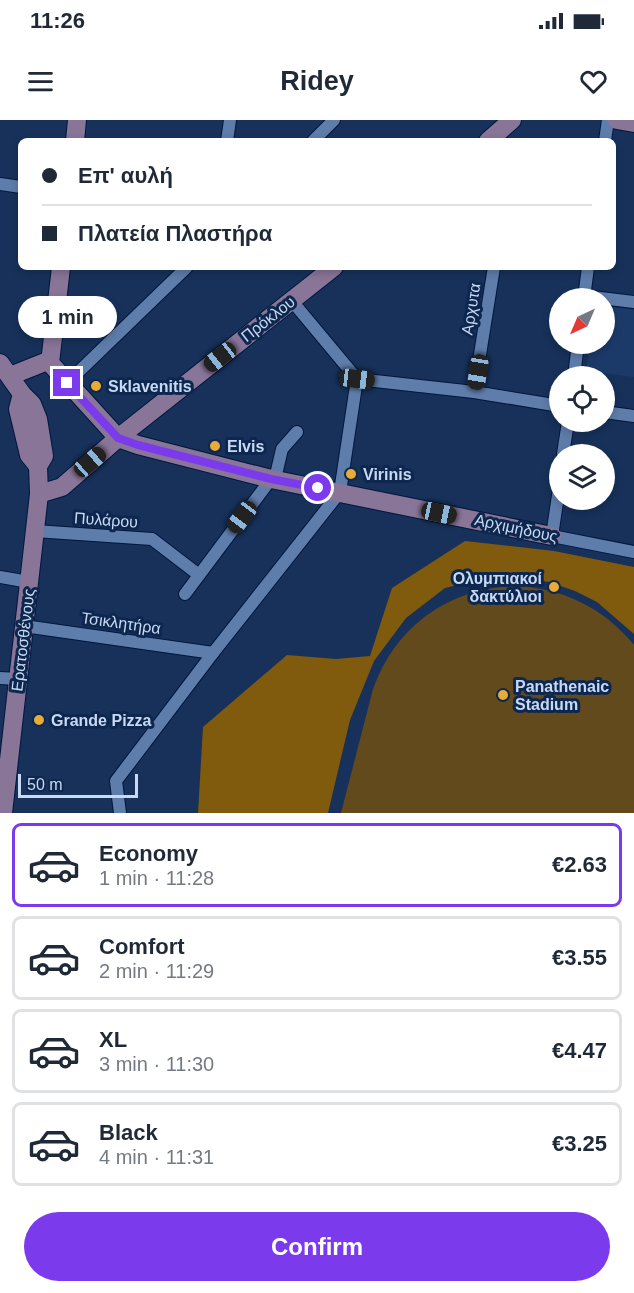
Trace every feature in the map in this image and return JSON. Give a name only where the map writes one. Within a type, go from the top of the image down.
[{"type":"street","points":[[75,138],[77,120]]},
{"type":"street","points":[[227,138],[230,120]]},
{"type":"street","points":[[316,138],[334,120]]},
{"type":"street","points":[[491,138],[512,120]]},
{"type":"street","points":[[605,138],[608,120]]},
{"type":"street","points":[[617,120],[634,123]]},
{"type":"street","points":[[0,184],[18,187]]},
{"type":"street","points":[[50,363],[61,270]]},
{"type":"street","points":[[67,383],[184,270]]},
{"type":"street","name":"Πρόκλου","points":[[39,494],[62,487],[118,438],[330,270]]},
{"type":"street","name":"Αρχυτα","points":[[474,392],[494,270]]},
{"type":"street","points":[[585,288],[588,270]]},
{"type":"street","points":[[615,300],[634,302]]},
{"type":"street","points":[[292,301],[357,379],[474,392],[549,404]]},
{"type":"street","points":[[3,375],[45,362],[50,363],[118,438]]},
{"type":"street","name":"Ερατοσθένους","points":[[3,375],[32,404],[38,419],[44,456],[38,466],[39,494],[24,626],[9,679],[3,813]]},
{"type":"street","points":[[120,813],[116,781],[340,492],[357,379]]},
{"type":"street","points":[[615,413],[634,416]]},
{"type":"street","points":[[185,594],[273,479],[282,450],[297,432]]},
{"type":"street","name":"Αρχιμήδους","points":[[118,438],[273,479],[634,552]]},
{"type":"street","points":[[552,536],[556,510]]},
{"type":"street","name":"Πυλάρου","points":[[35,531],[152,539],[199,575]]},
{"type":"street","points":[[0,577],[29,582]]},
{"type":"street","name":"Τσικλητήρα","points":[[24,626],[213,653]]},
{"type":"shaded area","points":[[615,307],[634,310],[634,377],[615,375],[615,366],[587,366],[589,354],[615,354]]},
{"type":"shaded area","points":[[465,541],[554,551],[634,567],[634,634],[597,602],[549,582],[502,574],[445,588],[406,618],[374,661],[350,720],[328,813],[198,813],[203,727],[287,655],[336,659],[370,656],[392,588]]},
{"type":"shaded area","name":"Panathenaic Stadium","points":[[513,586],[548,590],[580,602],[609,620],[634,645],[634,813],[341,813],[373,689],[395,647],[427,615],[446,604],[466,595]]},
{"type":"place","name":"Sklavenitis","points":[[96,386]]},
{"type":"place","name":"Elvis","points":[[215,446]]},
{"type":"place","name":"Virinis","points":[[351,474]]},
{"type":"place","name":"Ολυμπιακοί δακτύλιοι","points":[[554,587]]},
{"type":"place","name":"Panathenaic Stadium","points":[[503,695]]},
{"type":"place","name":"Grande Pizza","points":[[39,720]]},
{"type":"route","points":[[67,383],[118,438],[271,479],[318,488]]}]
